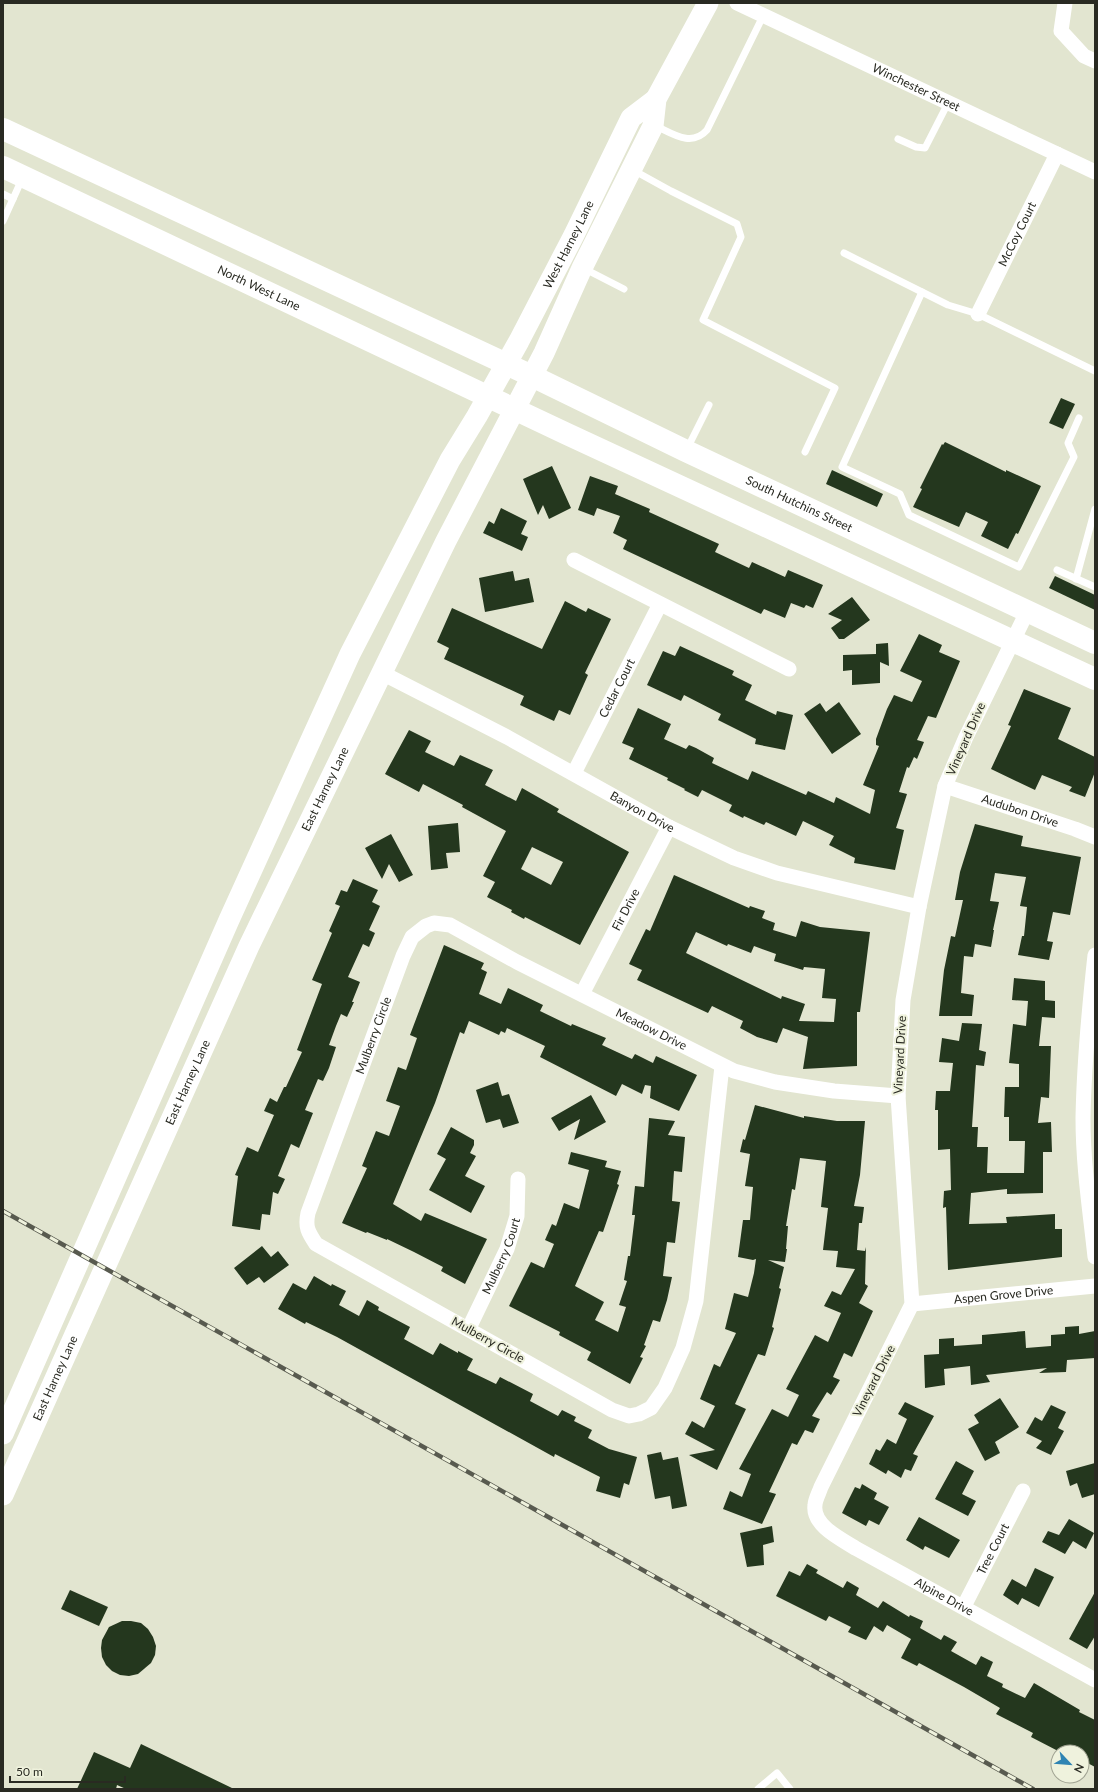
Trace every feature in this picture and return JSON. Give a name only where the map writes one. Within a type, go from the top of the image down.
[{"type":"main road","name":"West Harney Lane","points":[[515,408],[543,355],[582,268],[633,170],[653,125],[656,100],[708,3]]},
{"type":"main road","name":"West Harney Lane","points":[[350,654],[450,460],[519,342],[631,118],[656,100]]},
{"type":"main road","points":[[3,129],[505,364]]},
{"type":"main road","name":"North West Lane","points":[[3,168],[515,408]]},
{"type":"main road","name":"South Hutchins Street","points":[[505,364],[686,451],[1095,643]]},
{"type":"main road","points":[[515,408],[869,575],[1095,679]]},
{"type":"main road","name":"East Harney Lane","points":[[3,1495],[249,946],[446,541],[515,408]]},
{"type":"main road","name":"East Harney Lane","points":[[3,1434],[229,920],[350,654]]},
{"type":"street","name":"Winchester Street","points":[[737,3],[1095,172]]},
{"type":"street","points":[[1065,3],[1061,31],[1084,56],[1095,61]]},
{"type":"street","name":"McCoy Court","points":[[978,314],[1057,154]]},
{"type":"street","points":[[574,560],[789,669]]},
{"type":"street","name":"Cedar Court","points":[[574,773],[660,604]]},
{"type":"street","name":"Vineyard Drive","points":[[817,1497],[912,1304],[898,1096],[903,1000],[919,908],[945,786],[966,737],[1027,612]]},
{"type":"street","name":"Banyon Drive","points":[[382,673],[574,773],[669,827],[734,858],[777,874],[919,908]]},
{"type":"street","name":"Audubon Drive","points":[[945,786],[1076,829],[1095,837]]},
{"type":"street","name":"Fir Drive","points":[[582,994],[669,827]]},
{"type":"street","name":"Meadow Drive","points":[[421,930],[434,923],[450,925],[517,962],[734,1071],[775,1082],[834,1091],[898,1096]]},
{"type":"street","name":"Mulberry Circle","points":[[421,930],[412,937],[403,956],[370,1049],[308,1213],[306,1224],[307,1231],[316,1244],[469,1328],[612,1410],[629,1416],[639,1414],[651,1408],[665,1388],[683,1348],[696,1301],[722,1066]]},
{"type":"street","points":[[1095,955],[1085,1050],[1083,1120],[1087,1188],[1095,1257]]},
{"type":"street","name":"Mulberry Court","points":[[469,1328],[507,1249],[517,1216],[518,1179]]},
{"type":"street","name":"Aspen Grove Drive","points":[[912,1304],[1095,1286]]},
{"type":"street","name":"Tree Court","points":[[964,1606],[1023,1491]]},
{"type":"street","name":"Alpine Drive","points":[[817,1497],[815,1513],[823,1527],[858,1549],[964,1606],[1095,1680]]},
{"type":"lane","points":[[653,125],[680,137],[692,139],[702,135],[707,130],[763,16]]},
{"type":"lane","points":[[898,139],[916,147],[925,148],[948,103]]},
{"type":"lane","points":[[633,170],[671,192],[737,224],[741,237],[703,320],[835,388],[805,452]]},
{"type":"lane","points":[[3,222],[22,177]]},
{"type":"lane","points":[[3,194],[13,199]]},
{"type":"lane","points":[[844,253],[948,305],[978,314],[1095,371]]},
{"type":"lane","points":[[582,268],[624,289]]},
{"type":"lane","points":[[922,292],[842,467],[900,494],[909,515],[1019,567],[1074,457],[1068,443],[1079,418]]},
{"type":"lane","points":[[686,451],[709,406]]},
{"type":"lane","points":[[1076,579],[1095,509]]},
{"type":"lane","points":[[1057,570],[1095,587]]},
{"type":"lane","points":[[758,1789],[777,1773],[790,1789]]},
{"type":"building","points":[[1061,398],[1075,404],[1063,429],[1049,423]]},
{"type":"building","points":[[945,442],[1006,472],[1006,470],[1041,486],[1018,534],[1016,533],[1008,549],[981,536],[988,522],[966,512],[959,527],[913,507],[922,489],[920,488],[942,444],[943,445]]},
{"type":"building","points":[[552,466],[571,508],[549,519],[543,505],[538,515],[523,479]]},
{"type":"building","points":[[832,470],[883,494],[877,507],[826,484]]},
{"type":"building","points":[[590,476],[618,486],[615,494],[650,509],[649,512],[719,544],[715,552],[749,568],[752,562],[785,577],[788,570],[823,585],[813,608],[806,605],[804,608],[791,603],[785,618],[764,609],[761,614],[623,549],[627,540],[613,533],[620,516],[597,508],[594,516],[578,510]]},
{"type":"building","points":[[501,508],[527,521],[521,534],[528,537],[522,551],[483,533],[489,521],[494,524]]},
{"type":"building","points":[[513,571],[515,581],[529,578],[534,602],[485,612],[479,578]]},
{"type":"building","points":[[1055,576],[1095,595],[1095,610],[1049,588]]},
{"type":"building","points":[[852,597],[870,620],[844,639],[839,639],[831,628],[842,620],[828,614]]},
{"type":"building","points":[[565,601],[586,612],[588,608],[611,619],[585,673],[588,675],[570,715],[559,710],[554,721],[520,705],[524,696],[444,659],[449,648],[437,642],[452,608],[542,649]]},
{"type":"building","points":[[919,634],[942,645],[939,652],[960,661],[936,718],[928,716],[917,740],[924,742],[917,759],[914,757],[909,768],[907,767],[899,792],[907,794],[896,828],[904,830],[895,870],[854,863],[855,858],[829,845],[834,836],[803,821],[796,836],[766,822],[764,825],[744,816],[743,818],[729,811],[732,805],[702,790],[698,797],[667,780],[668,778],[629,759],[634,748],[622,743],[638,708],[671,724],[664,739],[686,749],[689,745],[696,748],[714,758],[712,763],[748,780],[752,771],[806,795],[808,791],[834,803],[836,797],[870,814],[875,790],[863,785],[879,746],[876,745],[876,739],[887,709],[894,695],[912,702],[922,681],[900,671]]},
{"type":"building","points":[[888,643],[889,666],[880,662],[880,683],[852,685],[852,670],[843,671],[843,655],[876,654],[876,644]]},
{"type":"building","points":[[680,646],[734,671],[732,675],[752,685],[745,700],[776,715],[777,711],[793,715],[785,750],[755,744],[756,739],[718,720],[721,714],[684,695],[681,701],[647,685],[663,651],[675,656]]},
{"type":"building","points":[[1024,689],[1071,708],[1058,739],[1095,757],[1095,772],[1085,797],[1069,791],[1072,787],[1042,775],[1035,790],[991,769],[1011,726],[1008,725]]},
{"type":"building","points":[[839,702],[861,734],[832,754],[804,714],[820,703],[826,712]]},
{"type":"building","points":[[409,730],[431,741],[425,752],[454,766],[460,755],[493,770],[485,785],[516,801],[522,788],[559,809],[557,812],[629,852],[580,945],[525,917],[524,919],[511,912],[512,910],[487,897],[495,882],[483,876],[506,831],[462,807],[463,805],[423,784],[419,792],[385,774]],"holes":[[[532,847],[563,862],[551,885],[521,869]]]},
{"type":"building","points":[[458,823],[460,852],[446,853],[448,868],[431,870],[428,826]]},
{"type":"building","points":[[975,824],[1023,836],[1021,846],[1081,857],[1070,915],[1053,912],[1047,941],[1053,942],[1049,960],[1018,955],[1022,936],[1024,936],[1027,907],[1020,906],[1026,877],[995,873],[990,901],[999,902],[991,947],[975,944],[973,957],[964,956],[961,993],[974,995],[972,1016],[939,1016],[944,970],[951,936],[955,937],[963,900],[955,900],[960,872]]},
{"type":"building","points":[[391,834],[413,875],[399,882],[389,864],[382,879],[365,848]]},
{"type":"building","points":[[674,875],[749,908],[750,906],[765,911],[762,918],[775,923],[773,930],[796,937],[801,921],[820,927],[870,932],[860,1012],[857,1012],[857,1066],[803,1069],[808,1037],[783,1028],[777,1043],[757,1037],[740,1028],[743,1021],[712,1006],[708,1013],[637,980],[642,970],[629,964],[646,929],[650,931]],"holes":[[[696,932],[727,946],[728,944],[751,953],[754,946],[776,954],[774,961],[803,970],[804,967],[825,969],[822,998],[836,999],[834,1022],[799,1021],[805,1004],[782,996],[781,999],[686,953]]]},
{"type":"building","points":[[353,879],[378,890],[372,902],[380,906],[369,930],[375,933],[369,947],[363,944],[348,977],[360,982],[352,1002],[354,1002],[347,1017],[341,1014],[336,1026],[329,1045],[336,1047],[329,1068],[323,1081],[318,1079],[305,1110],[313,1113],[299,1148],[291,1144],[278,1176],[285,1179],[278,1194],[273,1192],[270,1215],[262,1214],[260,1230],[232,1226],[238,1176],[235,1175],[247,1147],[258,1152],[274,1115],[264,1111],[270,1098],[277,1102],[284,1087],[286,1087],[302,1052],[297,1050],[322,984],[312,980],[332,933],[329,931],[340,906],[335,904],[341,890],[347,892]]},
{"type":"building","points":[[444,945],[484,963],[481,969],[487,972],[479,994],[501,1004],[508,988],[543,1005],[540,1011],[571,1026],[572,1024],[606,1038],[602,1045],[632,1059],[635,1054],[653,1063],[656,1056],[697,1075],[679,1111],[650,1098],[651,1086],[645,1085],[642,1094],[622,1084],[616,1096],[540,1057],[545,1046],[507,1028],[505,1033],[501,1031],[499,1035],[469,1021],[464,1034],[460,1032],[435,1103],[393,1204],[421,1221],[425,1213],[487,1239],[465,1284],[441,1271],[443,1267],[414,1252],[387,1239],[367,1232],[366,1233],[342,1223],[367,1168],[362,1166],[376,1131],[389,1136],[400,1106],[386,1101],[398,1067],[406,1070],[417,1038],[410,1035]]},
{"type":"building","points":[[1014,978],[1045,981],[1045,1000],[1055,1001],[1055,1018],[1042,1017],[1039,1046],[1051,1046],[1049,1098],[1041,1097],[1038,1123],[1051,1122],[1052,1152],[1043,1152],[1043,1193],[1007,1194],[1007,1189],[971,1193],[969,1224],[1007,1223],[1006,1217],[1055,1214],[1055,1229],[1062,1229],[1062,1257],[948,1270],[946,1207],[943,1208],[944,1191],[951,1190],[950,1149],[938,1150],[938,1110],[935,1110],[936,1091],[950,1091],[953,1063],[939,1062],[942,1038],[959,1041],[962,1023],[982,1024],[979,1050],[986,1052],[984,1066],[976,1065],[972,1127],[978,1127],[977,1147],[988,1147],[987,1173],[1024,1173],[1025,1141],[1009,1141],[1009,1117],[1004,1117],[1005,1087],[1019,1087],[1019,1064],[1009,1063],[1013,1024],[1026,1026],[1028,1001],[1012,1000]]},
{"type":"building","points":[[498,1082],[502,1096],[509,1094],[519,1123],[503,1128],[500,1119],[486,1123],[476,1090]]},
{"type":"building","points":[[591,1095],[606,1122],[574,1140],[580,1119],[559,1131],[551,1118]]},
{"type":"building","points":[[755,1105],[804,1118],[804,1116],[837,1121],[865,1121],[860,1175],[854,1206],[864,1207],[862,1223],[859,1223],[857,1250],[865,1251],[866,1247],[865,1284],[868,1286],[859,1303],[873,1311],[852,1357],[844,1353],[833,1377],[840,1380],[831,1395],[827,1392],[812,1416],[820,1419],[813,1433],[805,1430],[797,1445],[792,1443],[769,1492],[776,1494],[762,1524],[723,1509],[730,1491],[742,1497],[751,1474],[739,1469],[772,1409],[788,1417],[799,1395],[786,1389],[815,1335],[828,1342],[841,1313],[824,1306],[832,1291],[841,1295],[855,1269],[836,1267],[838,1251],[823,1250],[828,1208],[821,1207],[826,1161],[800,1158],[795,1190],[792,1189],[786,1226],[788,1226],[785,1262],[768,1260],[784,1267],[779,1288],[781,1289],[772,1327],[774,1328],[765,1356],[758,1354],[735,1404],[746,1409],[717,1470],[689,1455],[715,1450],[685,1434],[692,1421],[704,1428],[715,1406],[700,1399],[714,1364],[720,1367],[736,1333],[725,1329],[734,1293],[748,1297],[754,1273],[756,1259],[753,1260],[738,1257],[743,1220],[750,1220],[753,1187],[745,1186],[750,1154],[740,1152]]},
{"type":"building","points":[[649,1118],[675,1121],[668,1135],[685,1137],[682,1172],[674,1171],[672,1201],[680,1202],[675,1243],[667,1242],[663,1276],[672,1277],[667,1300],[660,1322],[653,1320],[644,1345],[646,1346],[640,1357],[643,1358],[630,1384],[587,1360],[591,1352],[559,1335],[560,1332],[509,1306],[531,1262],[544,1268],[554,1244],[545,1240],[552,1224],[556,1226],[564,1203],[579,1209],[589,1170],[568,1164],[571,1152],[607,1161],[605,1167],[621,1171],[617,1184],[619,1185],[603,1232],[599,1231],[575,1286],[604,1302],[595,1320],[618,1332],[626,1307],[619,1305],[627,1281],[624,1280],[628,1256],[630,1256],[635,1215],[632,1215],[635,1186],[644,1187]]},
{"type":"building","points":[[451,1127],[474,1140],[474,1145],[470,1153],[476,1156],[465,1176],[485,1186],[471,1213],[429,1190],[446,1159],[437,1154]]},
{"type":"building","points":[[262,1246],[271,1257],[278,1251],[289,1265],[264,1283],[259,1277],[247,1285],[234,1268]]},
{"type":"building","points":[[314,1276],[331,1286],[332,1284],[346,1291],[339,1305],[359,1316],[367,1300],[379,1307],[378,1310],[410,1327],[404,1339],[433,1355],[440,1343],[458,1353],[458,1351],[473,1359],[467,1370],[496,1384],[500,1377],[533,1394],[530,1401],[558,1416],[562,1410],[576,1417],[574,1421],[592,1430],[588,1438],[609,1449],[637,1457],[629,1485],[624,1483],[620,1498],[596,1491],[600,1477],[555,1454],[554,1457],[337,1337],[306,1322],[305,1324],[278,1309],[293,1283],[306,1290]]},
{"type":"building","points":[[1079,1326],[1079,1334],[1095,1331],[1095,1358],[1067,1360],[1066,1372],[1039,1373],[1047,1368],[986,1375],[990,1382],[971,1385],[970,1366],[944,1369],[945,1385],[925,1388],[924,1355],[939,1354],[939,1339],[954,1338],[954,1346],[982,1344],[982,1335],[1025,1331],[1026,1348],[1051,1346],[1051,1335],[1065,1334],[1065,1327]]},
{"type":"building","points":[[1000,1398],[1019,1427],[995,1442],[1000,1453],[985,1461],[968,1429],[979,1423],[974,1415]]},
{"type":"building","points":[[905,1402],[934,1416],[913,1454],[918,1456],[911,1471],[905,1469],[901,1478],[888,1470],[886,1474],[869,1464],[876,1449],[880,1451],[887,1439],[896,1444],[907,1419],[898,1414]]},
{"type":"building","points":[[1051,1405],[1066,1412],[1058,1428],[1064,1431],[1051,1455],[1036,1448],[1042,1441],[1026,1433],[1035,1417],[1042,1421]]},
{"type":"building","points":[[661,1452],[663,1460],[678,1457],[687,1506],[672,1509],[670,1496],[655,1499],[647,1455]]},
{"type":"building","points":[[956,1461],[974,1471],[962,1494],[976,1501],[968,1516],[935,1499]]},
{"type":"building","points":[[1095,1463],[1095,1494],[1082,1498],[1077,1483],[1070,1486],[1066,1471]]},
{"type":"building","points":[[862,1484],[877,1493],[874,1499],[889,1507],[879,1525],[869,1520],[866,1526],[842,1513],[855,1487],[860,1489]]},
{"type":"building","points":[[919,1517],[960,1540],[949,1558],[925,1546],[923,1550],[906,1540]]},
{"type":"building","points":[[1069,1519],[1094,1533],[1086,1549],[1073,1541],[1065,1554],[1042,1542],[1048,1531],[1059,1535]]},
{"type":"building","points":[[772,1526],[774,1542],[763,1545],[764,1565],[747,1567],[740,1533]]},
{"type":"building","points":[[807,1564],[818,1570],[816,1573],[843,1588],[847,1581],[859,1588],[856,1595],[878,1608],[883,1601],[909,1617],[910,1615],[923,1621],[920,1628],[941,1640],[944,1635],[957,1642],[951,1651],[976,1665],[981,1656],[993,1662],[987,1676],[1003,1684],[1002,1687],[1025,1698],[1034,1683],[1080,1710],[1079,1712],[1095,1720],[1095,1767],[1090,1764],[1090,1744],[1050,1744],[1050,1747],[1031,1737],[1033,1733],[996,1714],[1000,1708],[919,1663],[917,1666],[901,1658],[911,1639],[887,1625],[883,1632],[874,1626],[866,1640],[848,1632],[851,1627],[829,1616],[826,1621],[776,1596],[789,1571],[800,1576]]},
{"type":"building","points":[[1035,1568],[1054,1577],[1039,1607],[1022,1598],[1018,1605],[1003,1595],[1012,1579],[1026,1587]]},
{"type":"building","points":[[70,1590],[108,1607],[99,1626],[61,1609]]},
{"type":"building","points":[[1095,1592],[1095,1636],[1087,1649],[1069,1639]]},
{"type":"building","points":[[122,1621],[141,1623],[148,1629],[156,1646],[155,1655],[151,1663],[138,1674],[129,1676],[120,1675],[112,1671],[106,1665],[102,1657],[102,1640],[109,1627]]},
{"type":"building","points":[[141,1744],[234,1789],[126,1789],[117,1785],[116,1789],[77,1789],[94,1752],[130,1768]]},
{"type":"railway","points":[[3,1211],[1033,1789]]}]
